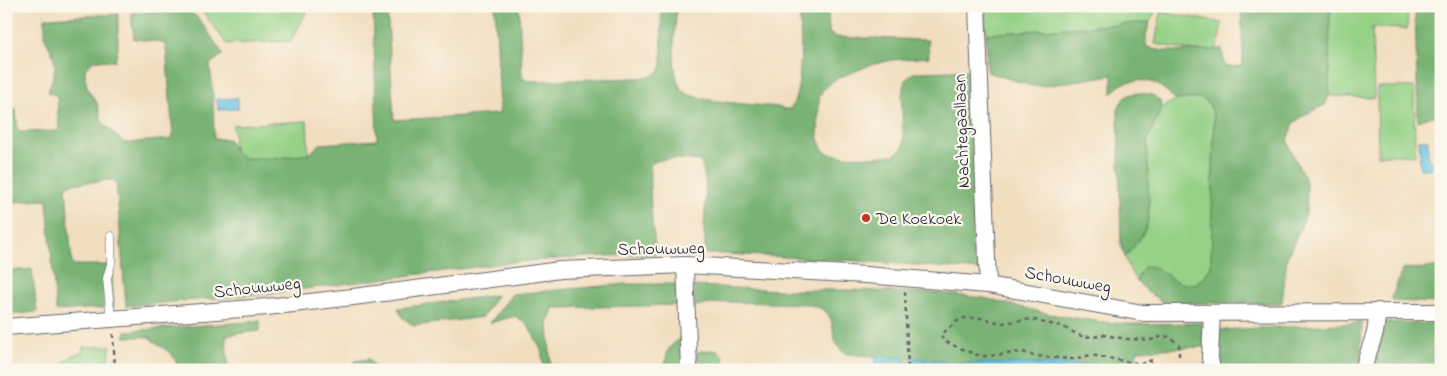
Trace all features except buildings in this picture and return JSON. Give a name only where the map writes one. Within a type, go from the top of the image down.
[{"type":"street","name":"Nachtegaallaan","points":[[977,6],[988,285]]},
{"type":"street","name":"Schouwweg","points":[[6,327],[276,306],[560,270],[685,265],[988,285],[1143,313],[1441,312]]},
{"type":"street","points":[[685,265],[689,370]]},
{"type":"street","points":[[1364,370],[1375,333],[1378,311]]},
{"type":"street","points":[[1211,364],[1212,312]]},
{"type":"lane","points":[[111,236],[111,264],[107,278],[111,320]]},
{"type":"path","points":[[904,278],[908,370]]},
{"type":"path","points":[[1146,370],[1152,360],[1141,364],[1091,355],[1073,358],[1034,356],[1023,352],[980,356],[942,340],[942,335],[956,322],[964,318],[981,318],[1002,323],[1032,318],[1061,326],[1081,336],[1093,337],[1104,335],[1127,339],[1151,340],[1163,336],[1170,337],[1179,345],[1179,359]]},
{"type":"path","points":[[111,320],[115,370]]},
{"type":"green space","points":[[310,6],[291,41],[227,44],[199,7]]},
{"type":"green space","points":[[373,6],[387,6],[394,120],[499,114],[495,6],[519,6],[522,77],[527,81],[637,78],[655,75],[662,66],[661,6],[677,6],[674,38],[675,65],[679,86],[684,92],[714,101],[785,109],[790,109],[794,101],[800,75],[799,6],[828,6],[829,33],[836,37],[928,40],[929,57],[892,60],[870,65],[834,80],[822,91],[819,99],[818,136],[822,149],[827,153],[843,156],[875,157],[894,155],[903,148],[902,95],[908,78],[918,72],[975,70],[980,270],[860,261],[706,254],[704,227],[706,202],[703,168],[700,161],[667,159],[650,165],[651,210],[656,254],[514,262],[265,294],[126,306],[116,181],[111,180],[71,184],[66,188],[72,265],[111,265],[114,307],[56,311],[47,200],[9,202],[6,218],[6,108],[16,109],[18,132],[59,131],[57,96],[48,92],[55,64],[45,38],[45,18],[118,14],[118,48],[115,61],[94,60],[85,70],[85,78],[88,90],[97,103],[102,122],[126,143],[170,139],[173,137],[166,47],[162,42],[134,39],[131,13],[171,11],[191,13],[203,25],[223,54],[210,64],[214,139],[228,139],[233,145],[234,151],[244,158],[278,158],[309,154],[320,144],[377,140]]},
{"type":"green space","points":[[984,6],[1158,6],[1150,22],[986,34]]},
{"type":"green space","points":[[1241,6],[1330,6],[1329,96],[1325,105],[1304,115],[1294,123],[1288,140],[1290,149],[1305,178],[1307,190],[1306,213],[1287,257],[1282,303],[1164,303],[1137,282],[1139,274],[1145,266],[1157,268],[1175,281],[1187,284],[1198,283],[1211,267],[1214,121],[1210,105],[1207,101],[1198,98],[1176,100],[1155,84],[1142,81],[1128,82],[1121,85],[1112,94],[1112,75],[1044,86],[1032,86],[987,72],[986,34],[1150,22],[1146,35],[1146,46],[1153,49],[1172,51],[1222,49],[1225,67],[1242,66]]},
{"type":"green space","points":[[1330,6],[1408,6],[1407,29],[1372,28],[1374,98],[1329,96]]},
{"type":"green space","points":[[1415,6],[1441,6],[1441,117],[1433,116],[1418,121]]},
{"type":"green space","points":[[1161,12],[1222,23],[1216,55],[1155,44]]},
{"type":"green space","points":[[1377,87],[1414,87],[1415,155],[1378,155]]},
{"type":"green space","points":[[1139,93],[1153,95],[1160,101],[1162,107],[1147,141],[1149,210],[1147,225],[1140,239],[1125,257],[1121,245],[1118,109],[1126,97]]},
{"type":"green space","points":[[1203,98],[1212,108],[1214,121],[1211,267],[1201,280],[1195,284],[1189,285],[1178,282],[1166,276],[1157,268],[1139,274],[1137,282],[1125,257],[1140,239],[1147,225],[1149,210],[1147,141],[1162,107],[1176,100]]},
{"type":"green space","points":[[307,121],[309,157],[235,161],[233,125]]},
{"type":"green space","points":[[1441,265],[1441,303],[1393,301],[1392,297],[1403,268]]},
{"type":"green space","points":[[32,269],[37,312],[6,315],[6,271]]},
{"type":"green space","points":[[625,284],[675,284],[679,286],[680,305],[553,308],[548,325],[551,370],[544,370],[541,350],[527,324],[515,316],[490,323],[512,294]]},
{"type":"green space","points":[[694,286],[780,290],[936,293],[984,298],[1049,314],[1103,322],[1130,324],[1202,323],[1204,347],[1137,350],[1136,370],[960,363],[847,354],[837,345],[830,317],[819,308],[807,304],[729,302],[695,306]]},
{"type":"green space","points":[[497,295],[483,317],[414,326],[402,317],[398,308]]},
{"type":"green space","points":[[260,321],[260,331],[226,335],[228,370],[209,370],[209,368],[179,370],[171,354],[149,337],[124,337],[126,331]]},
{"type":"green space","points":[[1379,322],[1441,324],[1441,370],[1392,370],[1378,367],[1377,370],[1371,370]]},
{"type":"green space","points":[[1362,323],[1360,370],[1218,370],[1220,330]]},
{"type":"green space","points":[[682,337],[684,370],[666,370],[668,350]]},
{"type":"green space","points":[[111,346],[105,370],[59,370],[68,358],[82,353],[83,347]]},
{"type":"green space","points":[[718,351],[724,356],[724,370],[697,370],[697,352]]},
{"type":"green space","points":[[369,359],[376,370],[356,370],[354,361]]},
{"type":"green space","points":[[881,360],[1061,370],[882,370]]},
{"type":"water","points":[[238,98],[238,109],[218,110],[217,99]]},
{"type":"water","points":[[1419,140],[1428,140],[1428,158],[1429,161],[1432,161],[1432,169],[1420,169]]},
{"type":"water","points":[[876,356],[905,358],[905,363],[883,362],[883,370],[875,370]]},
{"type":"water","points":[[913,358],[960,363],[1096,365],[1117,370],[952,370],[918,365],[913,363]]},
{"type":"place","name":"De Koekoek","points":[[866,218]]}]
